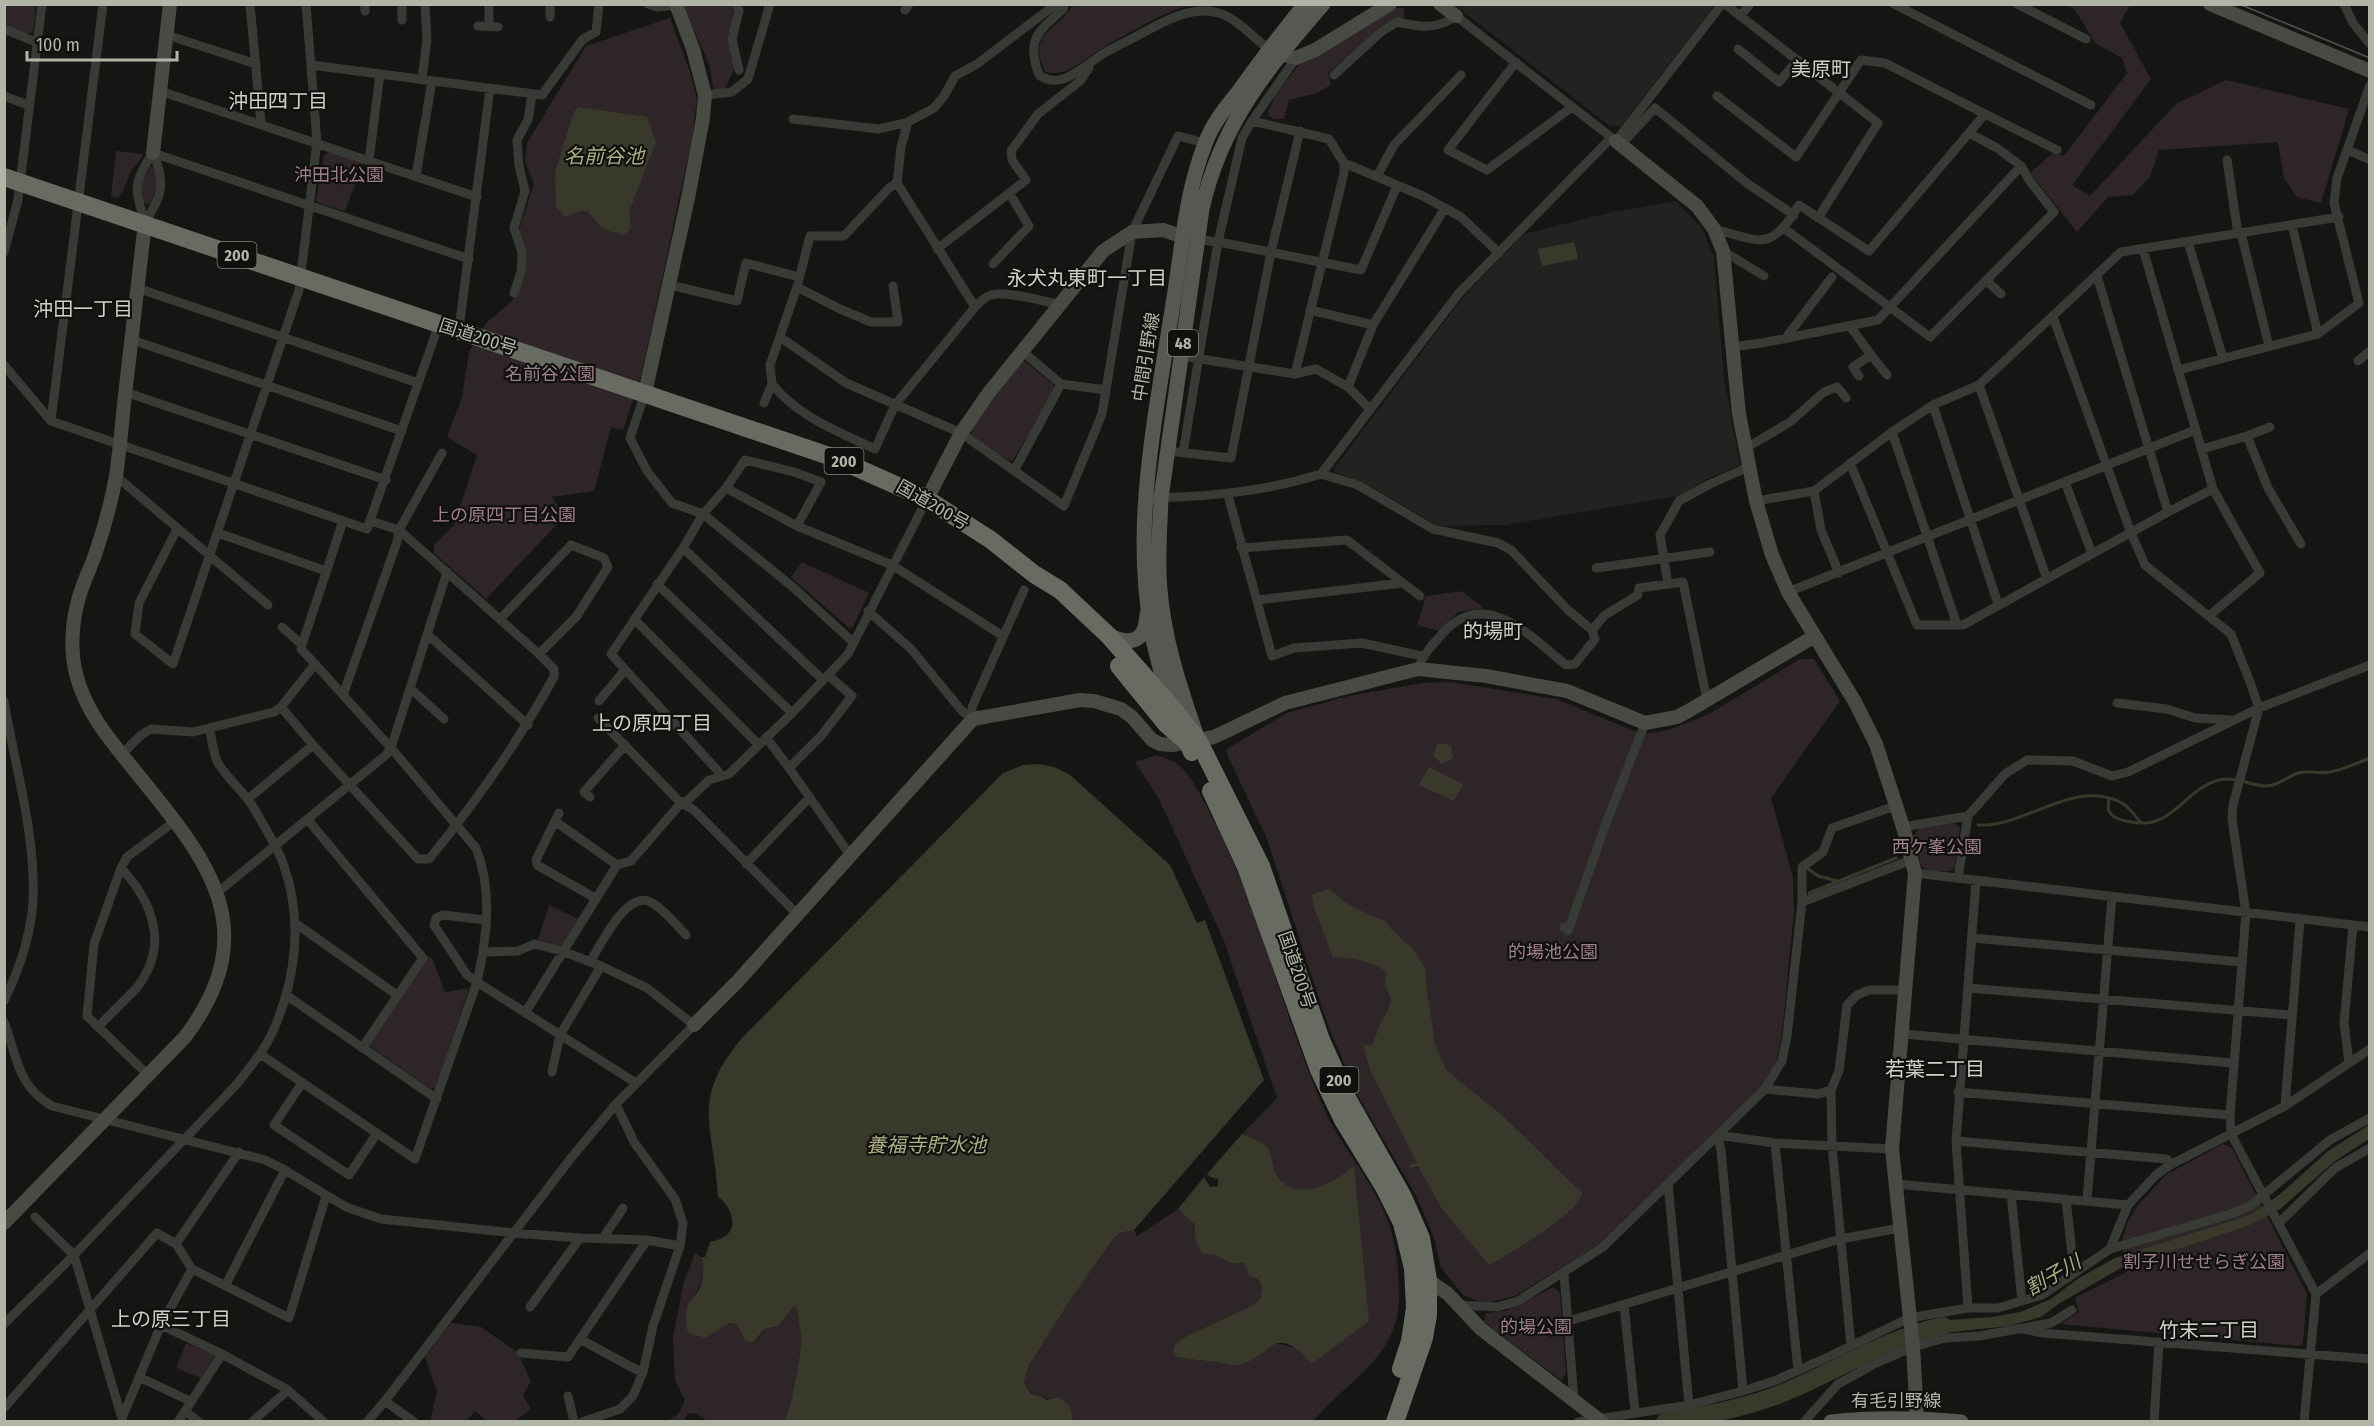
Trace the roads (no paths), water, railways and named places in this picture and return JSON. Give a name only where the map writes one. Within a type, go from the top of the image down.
[{"type":"highway","name":"国道200号","points":[[12,180],[145,223],[835,458],[927,499],[991,540],[1034,574],[1060,590],[1109,636],[1175,711],[1193,742],[1246,867],[1319,1070],[1343,1120],[1384,1187],[1402,1223],[1422,1281],[1428,1315],[1425,1338],[1395,1422]]},
{"type":"highway","name":"国道200号","points":[[1034,574],[1054,599],[1085,628],[1124,671],[1167,725],[1193,742]]},
{"type":"highway","name":"国道200号","points":[[1383,1422],[1410,1341],[1422,1281]]},
{"type":"main road","name":"中間引野線","points":[[1175,711],[1157,658],[1143,572],[1191,238],[1208,182],[1234,119],[1305,4]]},
{"type":"main road","name":"中間引野線","points":[[1193,742],[1167,634],[1160,590],[1153,498],[1167,452],[1182,356],[1194,179],[1205,143],[1223,111],[1275,52],[1323,4]]},
{"type":"main road","points":[[1109,636],[1124,642],[1133,641],[1144,631],[1148,610]]},
{"type":"main road","name":"有毛引野線","points":[[1831,1422],[1863,1418],[1961,1422]]},
{"type":"street","points":[[4,252],[18,200],[12,180],[28,105],[42,4]]},
{"type":"street","points":[[51,421],[103,4]]},
{"type":"street","points":[[145,223],[138,200],[137,180],[153,153],[170,4]]},
{"type":"street","points":[[250,4],[261,124]]},
{"type":"street","points":[[177,529],[139,603],[135,634],[173,664],[299,290],[317,142],[306,4]]},
{"type":"street","points":[[402,4],[402,20]]},
{"type":"street","points":[[416,176],[427,80],[425,4]]},
{"type":"street","points":[[478,26],[494,26],[489,4]]},
{"type":"street","points":[[550,4],[550,17]]},
{"type":"street","points":[[311,65],[542,95],[583,39],[596,32],[599,4]]},
{"type":"street","points":[[648,4],[657,7],[676,5],[693,49],[705,95],[698,147],[669,285],[639,391],[630,438],[647,471],[672,503],[703,514],[794,588],[854,643]]},
{"type":"street","points":[[736,4],[739,11],[732,39],[739,70]]},
{"type":"street","points":[[705,95],[732,92],[748,79],[770,4]]},
{"type":"street","points":[[793,119],[879,129],[908,122],[934,108],[955,76],[977,64],[1056,4]]},
{"type":"street","points":[[1065,4],[1063,9],[1035,36],[1032,46],[1039,75],[1046,80],[1055,81],[1078,73],[1093,60],[1173,17],[1190,12],[1225,15],[1275,52],[1296,58]]},
{"type":"street","points":[[1183,453],[1218,242],[1242,138],[1296,58],[1315,50],[1390,4]]},
{"type":"street","points":[[1440,4],[1697,207],[1714,228],[1723,251],[1731,347],[1746,448],[1756,501],[1772,555],[1788,592],[1855,702],[1876,744],[1903,827],[1913,867],[1903,1034],[1892,1149],[1913,1347],[1916,1420]]},
{"type":"street","points":[[1615,142],[1723,4],[1878,123],[1818,218]]},
{"type":"street","points":[[1740,16],[1750,4]]},
{"type":"street","points":[[1894,4],[2091,105]]},
{"type":"street","points":[[2017,4],[2086,39]]},
{"type":"street","points":[[2210,4],[2370,71]]},
{"type":"street","points":[[2344,4],[2353,22],[2370,44]]},
{"type":"street","points":[[1334,75],[1381,32],[1397,22],[1431,27],[1446,24],[1456,16]]},
{"type":"street","points":[[4,29],[36,42]]},
{"type":"street","points":[[167,35],[256,64]]},
{"type":"street","points":[[1738,48],[1779,82],[1798,60]]},
{"type":"street","points":[[938,249],[1026,180],[1012,160],[1011,151],[1038,114],[1080,81],[1093,60]]},
{"type":"street","points":[[1717,96],[1796,157],[1861,60],[1885,63],[2057,150]]},
{"type":"street","points":[[1516,62],[1448,150],[1487,170],[1572,107]]},
{"type":"street","points":[[369,160],[380,74]]},
{"type":"street","points":[[1377,176],[1394,145],[1461,75]]},
{"type":"street","points":[[2178,370],[2318,334],[2359,303],[2334,203],[2337,178],[2370,85]]},
{"type":"street","points":[[464,331],[469,259],[490,88]]},
{"type":"street","points":[[160,91],[477,197]]},
{"type":"street","points":[[514,293],[521,272],[522,252],[514,228],[525,191],[519,166],[517,140],[528,120],[532,94]]},
{"type":"street","points":[[4,96],[28,105]]},
{"type":"street","points":[[1321,474],[1459,293],[1615,142],[1655,108],[1748,184],[1794,215]]},
{"type":"street","points":[[1714,228],[1756,240],[1773,237],[1785,229],[1799,205],[1869,251],[1985,114]]},
{"type":"street","points":[[1252,121],[1329,139],[1344,163],[1344,173],[1295,374]]},
{"type":"street","points":[[908,122],[900,147],[897,183],[975,307]]},
{"type":"street","points":[[1167,452],[1231,458],[1271,252],[1300,131]]},
{"type":"street","points":[[1785,229],[1930,337],[2054,212],[2021,166],[1997,148],[1969,133]]},
{"type":"street","points":[[780,337],[846,383],[961,433],[1064,506],[1102,414],[1132,232],[1178,136],[1205,143]]},
{"type":"street","points":[[2348,150],[2370,159]]},
{"type":"street","points":[[153,153],[469,259]]},
{"type":"street","points":[[4,1223],[185,1037],[201,1016],[213,994],[224,944],[218,892],[202,860],[85,703],[76,674],[73,637],[79,596],[95,556],[116,476],[145,223],[163,185],[153,153]]},
{"type":"street","points":[[2227,160],[2239,233],[2269,346]]},
{"type":"street","points":[[1344,163],[1377,176],[1461,217],[1499,253]]},
{"type":"street","points":[[1731,347],[1785,339],[1878,320],[2021,166]]},
{"type":"street","points":[[764,403],[771,384],[770,365],[797,287],[810,236],[844,236],[889,188],[897,183]]},
{"type":"street","points":[[525,1013],[617,865],[632,861],[681,803],[688,800],[709,780],[729,774],[848,654],[961,433],[988,394],[1103,251],[1132,232],[1164,230],[1191,238],[1361,270],[1397,186]]},
{"type":"street","points":[[993,264],[1029,226],[1010,194]]},
{"type":"street","points":[[1348,387],[1373,325],[1445,208]]},
{"type":"street","points":[[1756,501],[1814,491],[1892,432],[1933,405],[1979,385],[2121,252],[2339,217]]},
{"type":"street","points":[[2292,225],[2318,334]]},
{"type":"street","points":[[2188,242],[2223,358]]},
{"type":"street","points":[[2143,249],[2213,489],[2260,573],[2209,616]]},
{"type":"street","points":[[1723,251],[1764,276]]},
{"type":"street","points":[[669,285],[737,301],[746,263],[799,277]]},
{"type":"street","points":[[2097,276],[2168,512]]},
{"type":"street","points":[[1785,339],[1832,277]]},
{"type":"street","points":[[1986,280],[2001,294]]},
{"type":"street","points":[[797,287],[871,322],[898,322],[893,286]]},
{"type":"street","points":[[137,288],[418,383]]},
{"type":"street","points":[[771,384],[779,393],[821,424],[876,449],[895,405],[975,307],[992,295],[1059,304]]},
{"type":"street","points":[[1310,310],[1373,325]]},
{"type":"street","points":[[2053,317],[2131,533],[2145,565],[2231,634],[2259,708],[2237,790],[2232,819],[2246,913],[2233,1063],[2231,1134],[2316,1294],[2304,1422]]},
{"type":"street","points":[[4,365],[51,421],[367,529],[439,324]]},
{"type":"street","points":[[1850,326],[1887,375]]},
{"type":"street","points":[[132,340],[402,431]]},
{"type":"street","points":[[1022,351],[1062,384],[1106,390]]},
{"type":"street","points":[[2358,361],[2370,351]]},
{"type":"street","points":[[1859,376],[1853,367],[1871,355]]},
{"type":"street","points":[[1182,356],[1295,374],[1316,369],[1348,387],[1370,409]]},
{"type":"street","points":[[1014,471],[1062,384]]},
{"type":"street","points":[[1979,385],[2047,579]]},
{"type":"street","points":[[1746,448],[1790,422],[1824,392],[1837,387],[1846,398]]},
{"type":"street","points":[[125,392],[386,480]]},
{"type":"street","points":[[1933,405],[1998,604]]},
{"type":"street","points":[[2202,449],[2270,427]]},
{"type":"street","points":[[1788,592],[2195,430]]},
{"type":"street","points":[[1892,432],[1957,625]]},
{"type":"street","points":[[2247,436],[2268,488],[2301,544]]},
{"type":"street","points":[[343,695],[397,542],[399,530],[442,453]]},
{"type":"street","points":[[720,776],[718,771],[611,654],[703,514],[726,488],[745,460],[794,472],[821,482],[797,526]]},
{"type":"street","points":[[1850,463],[1917,625],[1963,625],[2213,489]]},
{"type":"street","points":[[1668,584],[1660,535],[1679,501],[1710,484],[1744,469],[1750,469]]},
{"type":"street","points":[[1153,498],[1228,495],[1287,485],[1321,474],[1358,485],[1433,529],[1498,543],[1511,550],[1568,610],[1592,630],[1594,639],[1575,664],[1566,665],[1511,623],[1492,613],[1473,615],[1460,618],[1455,622],[1422,656],[1418,669]]},
{"type":"street","points":[[116,476],[268,605]]},
{"type":"street","points":[[2066,482],[2092,554]]},
{"type":"street","points":[[726,488],[797,526],[892,565],[1003,636]]},
{"type":"street","points":[[1814,491],[1821,530],[1839,573]]},
{"type":"street","points":[[1228,495],[1272,656],[1294,648],[1362,643],[1422,656]]},
{"type":"street","points":[[260,1054],[415,1159],[438,1099],[477,982],[484,952],[487,889],[484,867],[476,848],[391,748],[301,649],[343,521]]},
{"type":"street","points":[[281,707],[418,859],[429,859],[457,826],[528,725],[554,677],[554,669],[539,654],[399,530],[371,521]]},
{"type":"street","points":[[218,533],[326,571]]},
{"type":"street","points":[[1241,548],[1347,540],[1419,596]]},
{"type":"street","points":[[500,619],[571,545],[604,558],[608,567],[576,617],[539,654]]},
{"type":"street","points":[[682,548],[825,677],[852,696],[820,736],[789,768]]},
{"type":"street","points":[[1596,568],[1711,551]]},
{"type":"street","points":[[218,892],[386,755],[391,748],[447,572]]},
{"type":"street","points":[[1592,630],[1605,615],[1638,595],[1640,588],[1683,582],[1707,700]]},
{"type":"street","points":[[657,584],[792,713]]},
{"type":"street","points":[[1257,600],[1402,584]]},
{"type":"street","points":[[974,719],[972,707],[1024,590]]},
{"type":"street","points":[[868,612],[912,649],[962,711],[974,719]]},
{"type":"street","points":[[634,619],[789,768],[850,855]]},
{"type":"street","points":[[282,627],[302,645]]},
{"type":"street","points":[[427,634],[528,725]]},
{"type":"street","points":[[367,1422],[616,1104],[737,982],[974,719],[1080,700],[1094,700],[1121,710],[1132,717],[1152,740],[1160,744],[1193,742],[1214,737],[1285,703],[1418,669],[1486,676],[1567,691],[1645,723],[1677,717],[1815,636]]},
{"type":"street","points":[[122,755],[141,735],[151,729],[194,732],[274,712],[281,707],[315,664]]},
{"type":"street","points":[[1959,878],[1968,816],[2005,774],[2027,760],[2073,761],[2112,776],[2128,772],[2259,708],[2370,665]]},
{"type":"street","points":[[599,700],[625,670]]},
{"type":"street","points":[[410,688],[444,718]]},
{"type":"street","points":[[4,701],[9,751],[27,825],[33,901],[30,924],[17,970],[4,1001]]},
{"type":"street","points":[[2117,703],[2167,708],[2195,718],[2233,720]]},
{"type":"street","points":[[598,718],[681,803],[694,810],[798,915]]},
{"type":"street","points":[[1564,927],[1568,931],[1645,723]]},
{"type":"street","points":[[4,1324],[74,1255],[237,1084],[260,1054],[273,1032],[286,995],[293,959],[296,923],[291,890],[275,844],[248,799],[218,762],[209,728]]},
{"type":"street","points":[[248,799],[313,745]]},
{"type":"street","points":[[584,792],[625,745]]},
{"type":"street","points":[[746,864],[810,797]]},
{"type":"street","points":[[1457,1305],[1497,1307],[1518,1301],[1564,1274],[1603,1247],[1765,1089],[1782,1061],[1787,1036],[1802,902],[1802,867],[1822,852],[1832,828],[1895,806]]},
{"type":"street","points":[[559,813],[536,860],[537,865],[595,898]]},
{"type":"street","points":[[1903,827],[1968,816]]},
{"type":"street","points":[[308,820],[423,958],[362,1048]]},
{"type":"street","points":[[148,1075],[87,1016],[94,944],[127,857],[175,821]]},
{"type":"street","points":[[553,825],[559,824],[617,865]]},
{"type":"street","points":[[1802,902],[1913,867],[1976,882],[2370,927]]},
{"type":"street","points":[[99,1026],[138,985],[149,966],[153,948],[153,916],[135,883],[121,868]]},
{"type":"street","points":[[1968,1308],[1956,1141],[1976,882]]},
{"type":"street","points":[[2087,1200],[2112,897]]},
{"type":"street","points":[[590,962],[622,912],[636,902],[644,900],[652,902],[686,935]]},
{"type":"street","points":[[486,920],[443,915],[436,918],[434,925],[468,975],[636,1083]]},
{"type":"street","points":[[2285,1107],[2301,920]]},
{"type":"street","points":[[296,923],[397,995]]},
{"type":"street","points":[[2349,1063],[2344,1023],[2353,925]]},
{"type":"street","points":[[1972,938],[2242,962]]},
{"type":"street","points":[[484,952],[518,951],[534,944],[562,951],[601,966],[647,988],[694,1025]]},
{"type":"street","points":[[552,1072],[560,1035],[601,966]]},
{"type":"street","points":[[1968,988],[2292,1015]]},
{"type":"street","points":[[1851,1346],[1832,1146],[1831,1090],[1839,1071],[1847,1005],[1857,995],[1869,990],[1906,990]]},
{"type":"street","points":[[286,995],[438,1099]]},
{"type":"street","points":[[4,1022],[20,1073],[39,1099],[52,1106],[239,1152],[285,1170],[346,1207],[381,1219],[580,1238],[646,1239],[680,1246]]},
{"type":"street","points":[[1903,1034],[2233,1063]]},
{"type":"street","points":[[2110,1249],[2128,1205],[2156,1175],[2170,1165],[2285,1107],[2370,1048]]},
{"type":"street","points":[[302,1083],[274,1125],[339,1169],[349,1175],[377,1133]]},
{"type":"street","points":[[1765,1089],[1818,1094],[1831,1090]]},
{"type":"street","points":[[1959,1092],[2230,1115]]},
{"type":"street","points":[[582,1422],[620,1409],[633,1396],[643,1372],[653,1326],[680,1246],[683,1223],[675,1199],[634,1142],[616,1104]]},
{"type":"street","points":[[1578,1422],[1689,1404],[1743,1391],[1909,1322],[1968,1308],[1998,1308],[2042,1295],[2110,1249],[2231,1214],[2250,1206],[2265,1197],[2330,1140],[2370,1118]]},
{"type":"street","points":[[1717,1135],[1775,1143],[1892,1149]]},
{"type":"street","points":[[1717,1135],[1721,1150],[1743,1391]]},
{"type":"street","points":[[1956,1141],[2167,1159],[2170,1165]]},
{"type":"street","points":[[1775,1143],[1798,1370]]},
{"type":"street","points":[[2278,1220],[2335,1168],[2370,1148]]},
{"type":"street","points":[[176,1244],[239,1152]]},
{"type":"street","points":[[225,1286],[285,1170]]},
{"type":"street","points":[[1668,1184],[1689,1404]]},
{"type":"street","points":[[1896,1184],[2128,1205]]},
{"type":"street","points":[[2011,1194],[2022,1301]]},
{"type":"street","points":[[4,1408],[157,1233],[176,1244],[192,1269],[289,1318],[326,1196]]},
{"type":"street","points":[[2066,1199],[2074,1272]]},
{"type":"street","points":[[603,1238],[623,1208]]},
{"type":"street","points":[[35,1217],[74,1255],[123,1420]]},
{"type":"street","points":[[1569,1321],[1840,1239],[1900,1228]]},
{"type":"street","points":[[530,1307],[580,1238]]},
{"type":"street","points":[[521,1353],[568,1357],[646,1239]]},
{"type":"street","points":[[2316,1294],[2370,1253]]},
{"type":"street","points":[[123,1420],[161,1325],[192,1269]]},
{"type":"street","points":[[1564,1274],[1574,1399]]},
{"type":"street","points":[[1422,1281],[1448,1294],[1481,1329],[1600,1420]]},
{"type":"street","points":[[1624,1305],[1635,1411]]},
{"type":"street","points":[[1803,1422],[1838,1384],[1876,1363],[1913,1347],[1945,1338],[1979,1336],[2051,1323],[2072,1310]]},
{"type":"street","points":[[161,1325],[222,1354],[288,1390],[324,1422]]},
{"type":"street","points":[[2023,1329],[2370,1359]]},
{"type":"street","points":[[580,1339],[643,1372]]},
{"type":"street","points":[[2154,1422],[2160,1342]]},
{"type":"street","points":[[178,1422],[222,1354]]},
{"type":"street","points":[[139,1377],[190,1401]]},
{"type":"street","points":[[252,1422],[288,1390]]},
{"type":"street","points":[[568,1396],[574,1422]]},
{"type":"street","points":[[385,1401],[414,1422]]},
{"type":"street","points":[[185,1411],[199,1422]]},
{"type":"water","name":"名前谷池","points":[[578,107],[647,117],[656,142],[629,212],[631,229],[623,235],[602,228],[586,211],[565,217],[556,206],[555,172],[574,112]]},
{"type":"water","points":[[1574,242],[1578,259],[1542,266],[1538,249]]},
{"type":"water","points":[[1438,743],[1451,745],[1453,758],[1442,764],[1433,755]]},
{"type":"water","name":"養福寺貯水池","points":[[1039,764],[1054,767],[1069,774],[1170,865],[1197,923],[1205,920],[1264,1080],[1134,1230],[1120,1233],[1114,1238],[1071,1299],[1028,1367],[1024,1383],[1031,1393],[1047,1400],[1058,1397],[1070,1405],[1073,1421],[784,1421],[793,1393],[800,1354],[801,1337],[797,1308],[793,1307],[779,1326],[764,1329],[757,1339],[752,1341],[745,1341],[738,1325],[730,1323],[706,1338],[688,1333],[687,1329],[688,1305],[699,1290],[701,1282],[702,1257],[705,1257],[710,1242],[726,1235],[732,1224],[728,1207],[718,1197],[710,1131],[711,1095],[716,1077],[744,1036],[1003,773],[1023,765]]},
{"type":"water","points":[[1429,767],[1463,784],[1454,801],[1419,785]]},
{"type":"water","points":[[1330,889],[1342,900],[1356,908],[1386,921],[1391,929],[1412,948],[1426,969],[1435,1044],[1446,1070],[1503,1116],[1582,1193],[1579,1201],[1570,1211],[1526,1243],[1489,1265],[1442,1209],[1418,1166],[1410,1168],[1409,1165],[1417,1163],[1370,1070],[1363,1044],[1372,1046],[1380,1024],[1387,1013],[1391,999],[1385,985],[1386,972],[1368,962],[1333,957],[1314,908],[1312,894]]},
{"type":"water","points":[[2369,1125],[2369,1139],[2335,1161],[2280,1209],[2250,1225],[2121,1268],[2060,1303],[2041,1317],[2009,1326],[1942,1333],[1919,1340],[1919,1326],[1948,1320],[1992,1317],[2020,1312],[2051,1299],[2079,1278],[2115,1258],[2250,1215],[2279,1195],[2328,1151]]},
{"type":"water","points":[[1242,1134],[1267,1147],[1278,1177],[1296,1189],[1306,1190],[1327,1184],[1354,1166],[1369,1321],[1312,1364],[1299,1351],[1288,1344],[1280,1343],[1248,1362],[1236,1365],[1176,1357],[1173,1351],[1175,1344],[1185,1337],[1253,1305],[1260,1299],[1262,1287],[1257,1279],[1249,1276],[1243,1263],[1233,1264],[1215,1255],[1202,1254],[1195,1239],[1195,1225],[1178,1209],[1204,1177],[1210,1187],[1218,1186],[1218,1179],[1207,1174]]},
{"type":"waterway","points":[[2109,799],[2108,809],[2118,818],[2142,823],[2155,821],[2176,809],[2195,792],[2219,780],[2231,779],[2268,786],[2298,773],[2335,771],[2370,758]]},
{"type":"waterway","points":[[1978,825],[1996,824],[2068,799],[2087,796],[2104,797],[2122,803],[2141,823]]},
{"type":"waterway","points":[[1809,893],[1896,858]]},
{"type":"waterway","points":[[1807,868],[1818,876],[1838,881]]},
{"type":"waterway","name":"割子川","points":[[1665,1422],[1729,1410],[1775,1396],[1903,1338],[1943,1326]]},
{"type":"tram line","points":[[2239,4],[2370,58]]},
{"type":"district","name":"美原町","points":[[1821,69]]},
{"type":"district","name":"沖田四丁目","points":[[278,101]]},
{"type":"district","name":"永犬丸東町一丁目","points":[[1087,278]]},
{"type":"district","name":"沖田一丁目","points":[[83,309]]},
{"type":"district","name":"的場町","points":[[1493,631]]},
{"type":"district","name":"上の原四丁目","points":[[652,723]]},
{"type":"district","name":"若葉二丁目","points":[[1935,1069]]},
{"type":"district","name":"上の原三丁目","points":[[171,1319]]},
{"type":"district","name":"竹末二丁目","points":[[2209,1330]]},
{"type":"park label","name":"沖田北公園","points":[[339,175]]},
{"type":"park label","name":"名前谷公園","points":[[550,374]]},
{"type":"park label","name":"上の原四丁目公園","points":[[504,515]]},
{"type":"park label","name":"西ケ峯公園","points":[[1937,847]]},
{"type":"park label","name":"的場池公園","points":[[1553,952]]},
{"type":"park label","name":"割子川せせらぎ公園","points":[[2204,1262]]},
{"type":"park label","name":"的場公園","points":[[1536,1327]]}]
